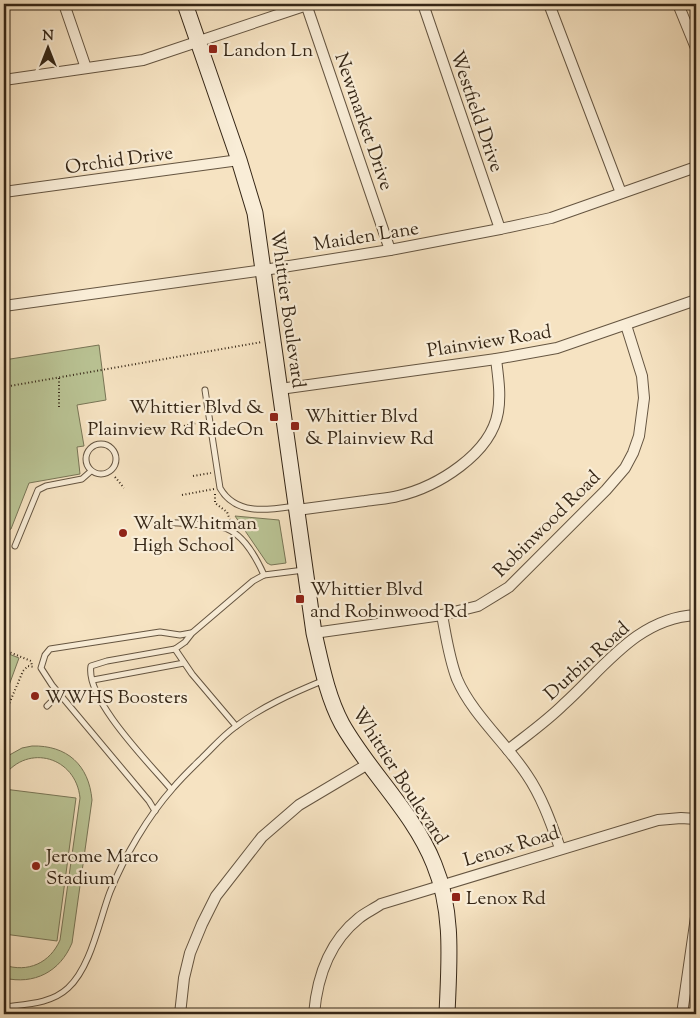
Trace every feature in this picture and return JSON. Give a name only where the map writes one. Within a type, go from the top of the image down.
[{"type":"street","points":[[64,4],[86,68]]},
{"type":"street","name":"Whittier Boulevard","points":[[185,4],[239,160],[255,213],[314,633],[325,680],[342,723],[368,764],[422,838],[434,864],[447,909],[450,935],[447,1014]]},
{"type":"street","points":[[4,80],[143,60],[307,4]]},
{"type":"street","name":"Newmarket Drive","points":[[307,4],[390,250]]},
{"type":"street","name":"Westfield Drive","points":[[423,4],[500,230]]},
{"type":"street","points":[[549,4],[621,194]]},
{"type":"street","points":[[678,4],[696,48]]},
{"type":"street","name":"Orchid Drive","points":[[4,192],[239,160]]},
{"type":"street","name":"Maiden Lane","points":[[4,306],[264,270],[500,230],[551,218],[696,167]]},
{"type":"street","name":"Plainview Road","points":[[280,388],[496,359],[557,348],[696,300]]},
{"type":"street","name":"Robinwood Road","points":[[314,633],[442,615],[478,606],[509,587],[606,490],[625,468],[633,453],[639,436],[644,398],[642,376],[626,325]]},
{"type":"street","points":[[296,508],[399,496],[432,483],[459,467],[483,445],[493,428],[498,413],[500,397],[496,359]]},
{"type":"street","points":[[442,615],[450,657],[458,680],[474,706],[527,774],[538,792],[560,848]]},
{"type":"street","name":"Durbin Road","points":[[508,750],[564,705],[626,643],[645,630],[664,621],[696,615]]},
{"type":"street","points":[[180,1014],[184,978],[190,952],[216,896],[262,837],[299,805],[368,764]]},
{"type":"street","name":"Lenox Road","points":[[314,1014],[316,994],[324,965],[340,938],[358,919],[382,904],[441,884],[658,820],[696,819]]},
{"type":"street","points":[[682,1014],[696,917]]},
{"type":"lane","points":[[205,390],[220,488],[225,497],[234,503],[256,509],[296,508]]},
{"type":"lane","points":[[99,445],[106,446],[112,450],[115,464],[111,470],[105,474],[97,474],[91,471],[87,465],[86,458],[88,452],[93,447],[99,445]]},
{"type":"lane","points":[[15,546],[38,490],[46,486],[82,480],[91,471]]},
{"type":"lane","points":[[156,526],[176,523],[222,527],[233,532],[255,556],[264,575]]},
{"type":"lane","points":[[171,789],[102,705],[90,672],[92,666],[97,663],[176,649],[248,584],[264,575],[305,570]]},
{"type":"lane","points":[[154,812],[148,801],[54,688],[41,668],[45,655],[50,649],[160,632],[180,636],[192,633]]},
{"type":"lane","points":[[176,649],[184,663],[236,726]]},
{"type":"lane","points":[[93,680],[184,663]]},
{"type":"lane","points":[[4,1007],[41,1002],[56,996],[68,988],[82,971],[111,890],[132,848],[154,812],[187,771],[236,726],[296,692],[325,680]]},
{"type":"lane","points":[[47,706],[55,698],[54,688]]},
{"type":"path","points":[[4,387],[274,340]]},
{"type":"path","points":[[59,378],[59,407]]},
{"type":"path","points":[[184,426],[204,421]]},
{"type":"path","points":[[193,476],[214,472]]},
{"type":"path","points":[[115,476],[124,488]]},
{"type":"path","points":[[182,495],[216,488],[215,503],[227,512],[230,520],[243,530]]},
{"type":"path","points":[[4,650],[31,661],[32,666]]},
{"type":"path","points":[[4,716],[23,671],[28,666],[41,668]]},
{"type":"green space","points":[[99,345],[106,400],[77,405],[84,446],[77,447],[80,474],[29,483],[11,529],[4,532],[4,360]]},
{"type":"green space","points":[[235,516],[279,520],[286,563],[271,565],[267,563]]},
{"type":"green space","points":[[4,652],[19,658],[4,699]]},
{"type":"green space","points":[[32,746],[56,749],[66,753],[74,760],[81,767],[86,777],[92,800],[72,943],[61,962],[53,969],[36,978],[15,980],[4,978],[4,965],[21,968],[37,964],[50,955],[60,940],[80,798],[77,784],[70,773],[61,764],[49,759],[25,760],[14,766],[4,776],[4,758],[22,748]]},
{"type":"green space","name":"Jerome Marco Stadium","points":[[4,789],[76,798],[57,941],[4,934]]},
{"type":"place","name":"Landon Ln","points":[[213,49]]},
{"type":"place","name":"Whittier Blvd & Plainview Rd RideOn","points":[[274,417]]},
{"type":"place","name":"Whittier Blvd & Plainview Rd","points":[[295,426]]},
{"type":"place","name":"Walt Whitman High School","points":[[123,533]]},
{"type":"place","name":"Whittier Blvd and Robinwood Rd","points":[[300,599]]},
{"type":"place","name":"WWHS Boosters","points":[[35,696]]},
{"type":"place","name":"Jerome Marco Stadium","points":[[36,866]]},
{"type":"place","name":"Lenox Rd","points":[[456,897]]}]
